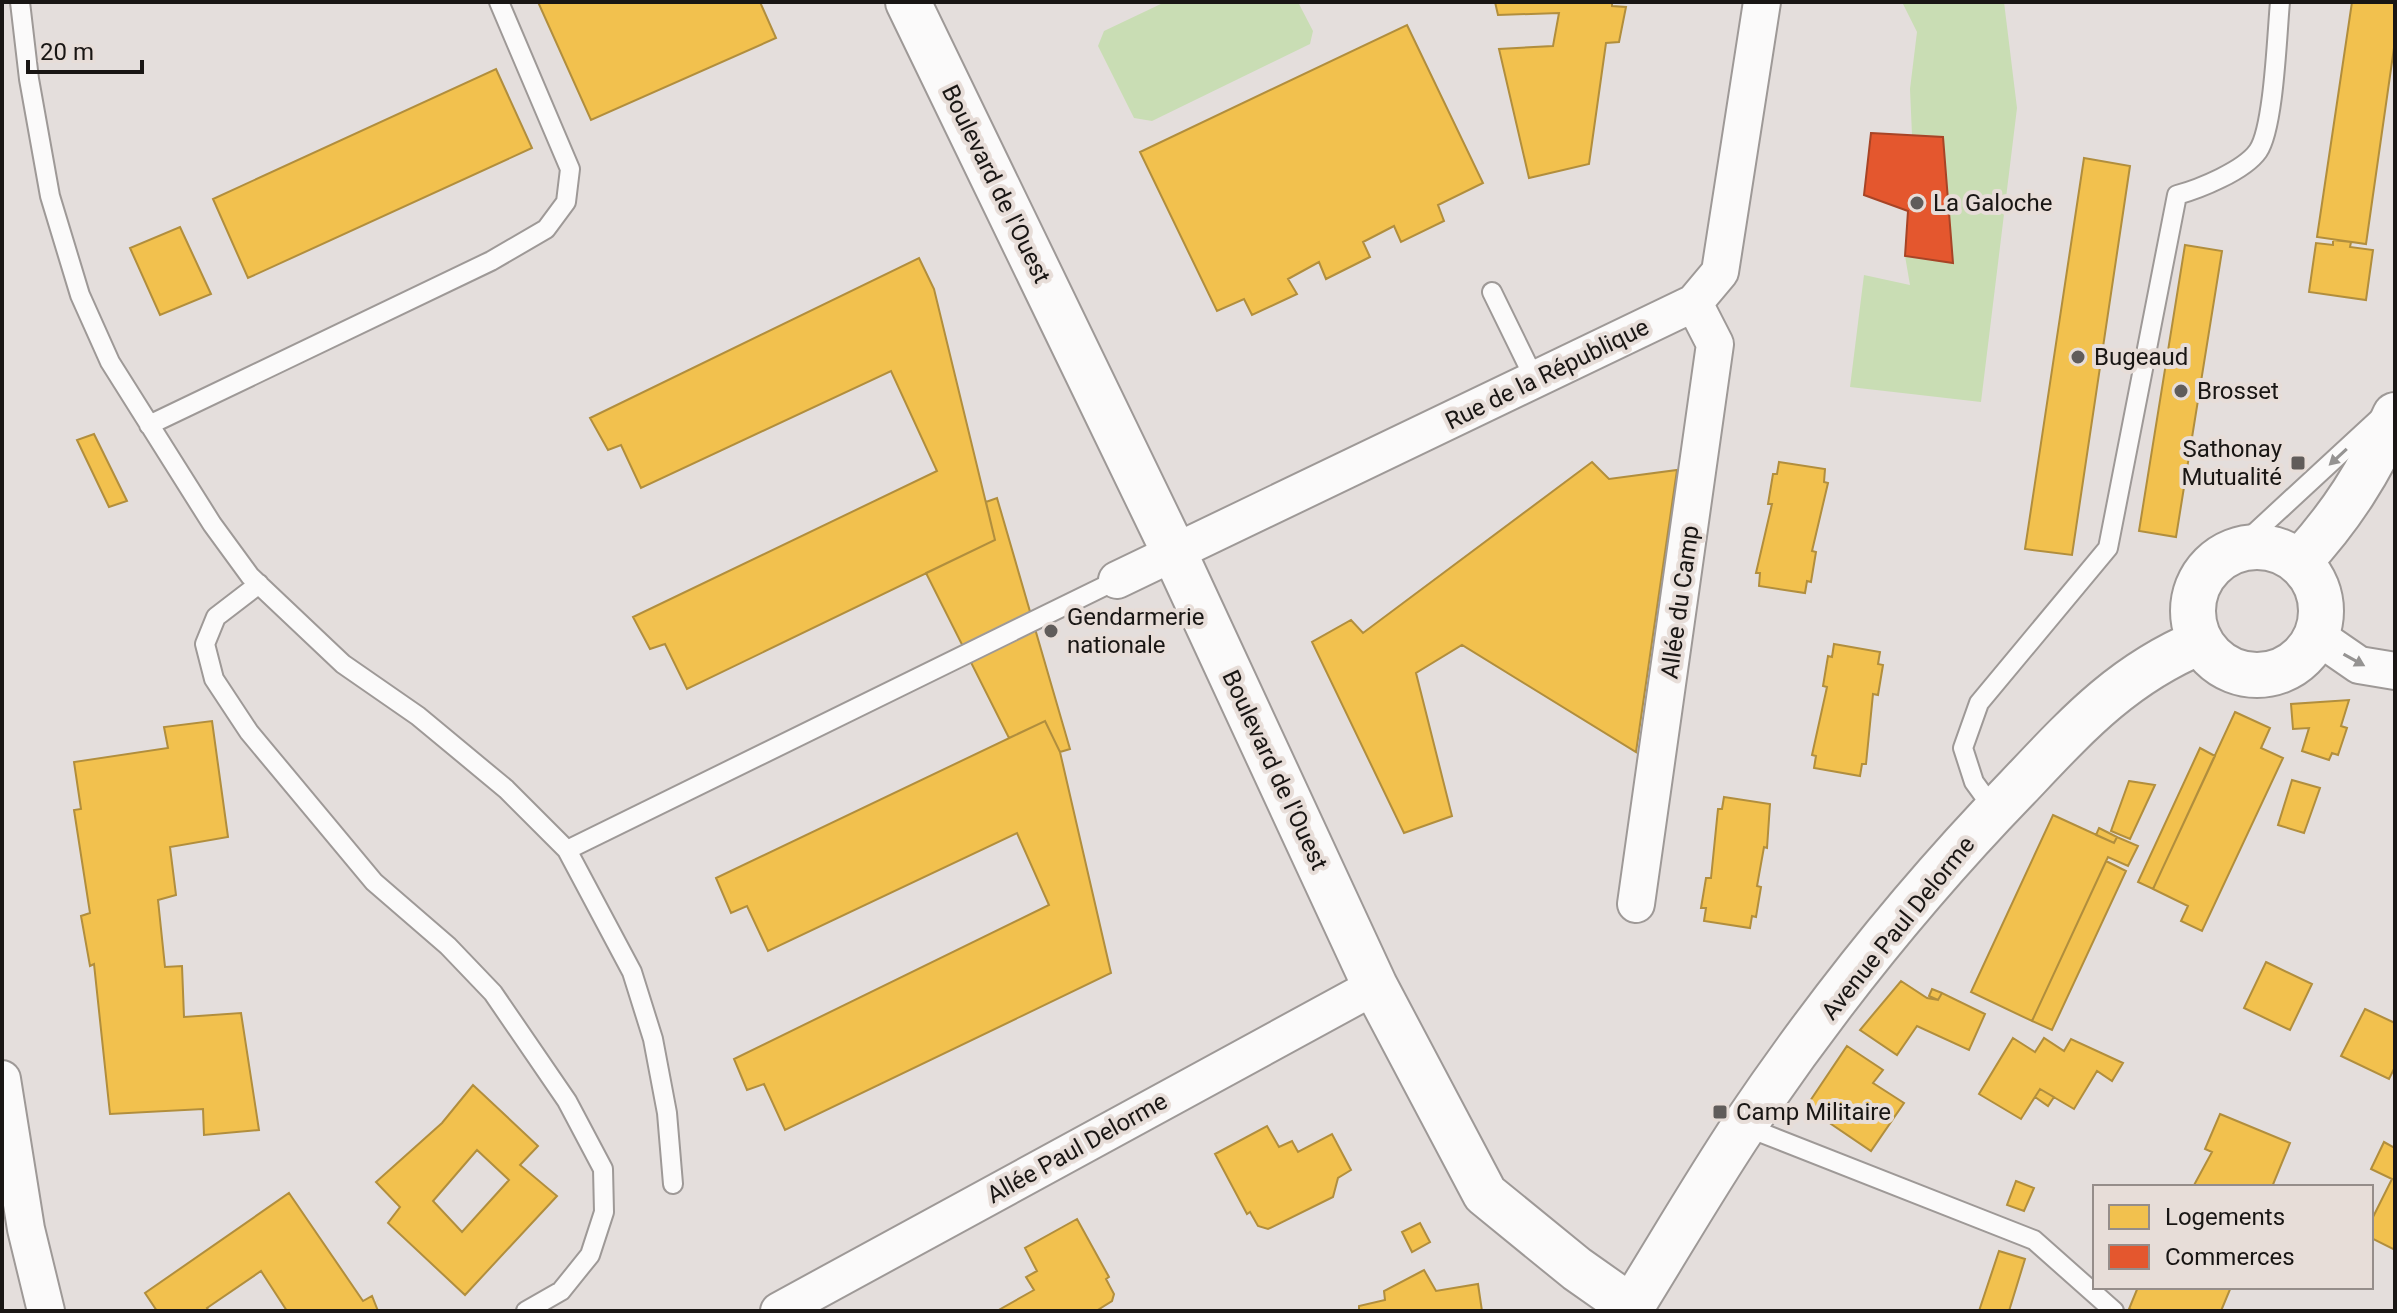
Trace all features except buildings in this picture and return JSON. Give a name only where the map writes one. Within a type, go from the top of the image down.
[{"type":"street","name":"Boulevard de l'Ouest","points":[[908,2],[1174,552],[1375,986],[1485,1194],[1630,1309]]},
{"type":"street","name":"Rue de la République","points":[[1117,580],[1694,303],[1720,272],[1762,2]]},
{"type":"street","name":"Allée du Camp","points":[[1636,904],[1715,344],[1694,303]]},
{"type":"street","points":[[2299,562],[2333,526],[2371,468],[2395,415]]},
{"type":"street","points":[[2269,548],[2299,562],[2312,578],[2320,596],[2321,616],[2317,636],[2306,654],[2290,667],[2270,675],[2250,675],[2230,670],[2213,659],[2200,642],[2193,621],[2193,599],[2202,578],[2216,562],[2235,551],[2269,548]]},
{"type":"street","points":[[2317,636],[2359,665],[2395,671]]},
{"type":"street","name":"Avenue Paul Delorme","points":[[1630,1309],[1744,1126],[1870,954],[1995,811],[2117,687],[2162,658],[2200,642]]},
{"type":"street","name":"Allée Paul Delorme","points":[[779,1311],[1375,986]]},
{"type":"street","points":[[2,1079],[26,1229],[46,1311]]},
{"type":"lane","points":[[20,2],[29,79],[50,196],[72,270],[110,362],[212,524],[259,584],[343,664],[418,716],[506,789],[567,850],[632,972],[653,1039],[667,1113],[673,1184]]},
{"type":"lane","points":[[149,425],[491,261],[546,229],[566,202],[570,169],[499,2]]},
{"type":"lane","points":[[1995,811],[1974,782],[1963,748],[1979,703],[2108,548],[2177,195],[2209,186],[2258,150],[2272,97],[2280,2]]},
{"type":"lane","points":[[1492,292],[1535,380]]},
{"type":"lane","points":[[2235,551],[2395,404]]},
{"type":"lane","points":[[567,850],[1117,580]]},
{"type":"lane","points":[[259,584],[216,617],[205,644],[214,679],[249,732],[374,882],[448,946],[493,993],[567,1101],[603,1169],[604,1212],[590,1255],[561,1291],[526,1311]]},
{"type":"lane","points":[[1744,1126],[2034,1240],[2114,1311]]},
{"type":"green space","points":[[1165,2],[1298,2],[1313,31],[1310,44],[1152,121],[1134,118],[1098,46],[1104,31]]},
{"type":"green space","points":[[1902,2],[2004,2],[2017,108],[1981,402],[1850,387],[1864,275],[1910,285],[1905,256],[1953,263],[1943,138],[1912,135],[1910,89],[1917,32]]},
{"type":"place","name":"La Galoche","points":[[1917,203]]},
{"type":"place","name":"Bugeaud","points":[[2078,357]]},
{"type":"place","name":"Brosset","points":[[2181,391]]},
{"type":"place","name":"Sathonay Mutualité","points":[[2298,463]]},
{"type":"place","name":"Gendarmerie nationale","points":[[1051,631]]},
{"type":"place","name":"Camp Militaire","points":[[1720,1112]]}]
